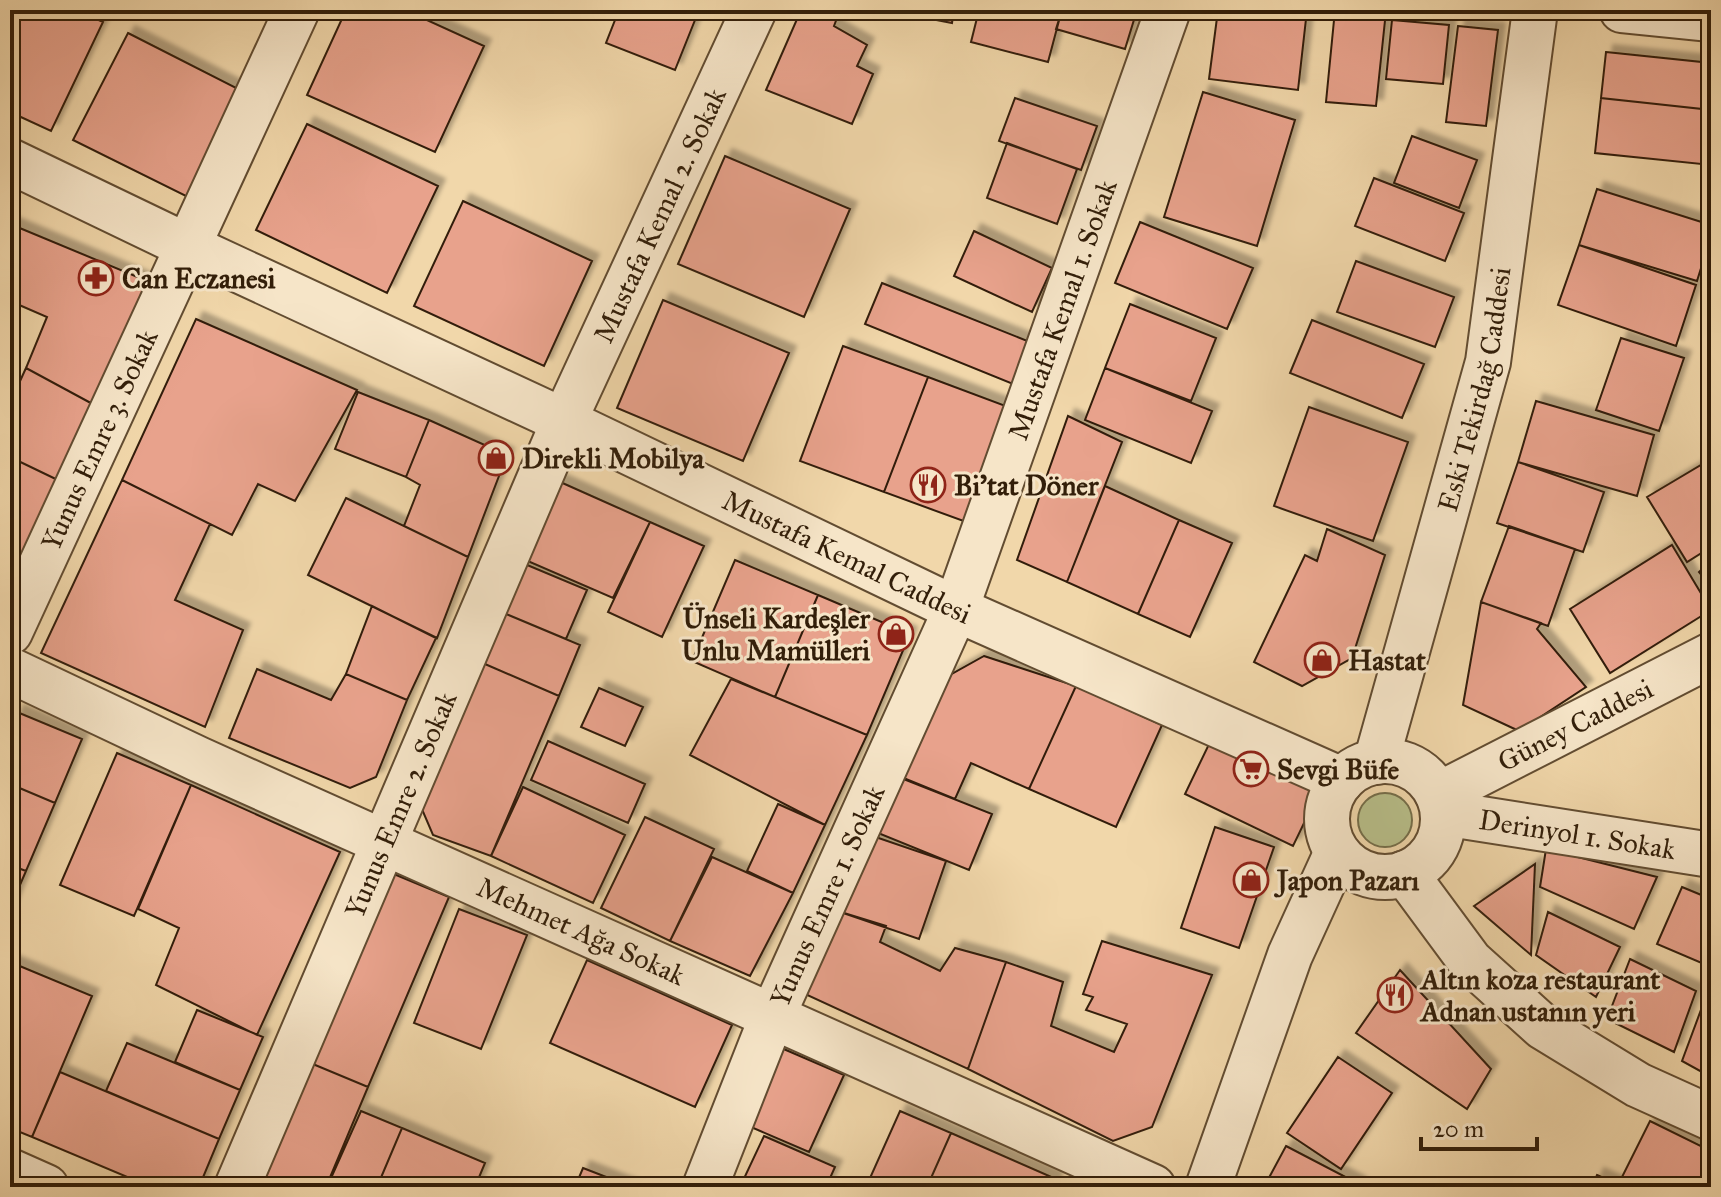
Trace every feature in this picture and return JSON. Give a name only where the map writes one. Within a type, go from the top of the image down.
[{"type":"street","name":"Yunus Emre 3. Sokak","points":[[10,632],[297,10]]},
{"type":"street","name":"Mustafa Kemal 2. Sokak","points":[[564,421],[754,10]]},
{"type":"street","name":"Mustafa Kemal 1. Sokak","points":[[956,609],[1168,10]]},
{"type":"street","name":"Eski Tekirdağ Caddesi","points":[[1359,771],[1488,362],[1535,10]]},
{"type":"street","points":[[1622,10],[1711,19]]},
{"type":"street","name":"Mustafa Kemal Caddesi","points":[[10,161],[956,609],[1359,771]]},
{"type":"street","name":"Yunus Emre 2. Sokak","points":[[237,1187],[564,421]]},
{"type":"street","name":"Yunus Emre 1. Sokak","points":[[705,1187],[772,1017],[956,609]]},
{"type":"street","name":"Güney Caddesi","points":[[1440,804],[1711,655]]},
{"type":"street","name":"Mehmet Ağa Sokak","points":[[10,670],[198,759],[1153,1187]]},
{"type":"street","points":[[1395,762],[1412,767],[1427,779],[1440,804],[1442,832],[1434,849],[1422,864],[1405,873],[1387,877],[1367,874],[1350,866],[1337,852],[1329,834],[1326,815],[1331,796],[1359,771],[1395,762]]},
{"type":"street","name":"Derinyol 1. Sokak","points":[[1440,804],[1711,855]]},
{"type":"street","points":[[1208,1187],[1290,955],[1337,852]]},
{"type":"street","points":[[1405,873],[1470,961],[1543,1027],[1638,1085],[1711,1118]]},
{"type":"street","points":[[10,1171],[46,1187]]},
{"type":"green space","points":[[1385,793],[1404,801],[1412,820],[1404,839],[1385,847],[1366,839],[1358,820],[1366,801]]},
{"type":"building","points":[[10,10],[77,10],[103,22],[51,131],[10,112]]},
{"type":"building","points":[[346,10],[405,10],[484,46],[435,152],[307,95]]},
{"type":"building","points":[[619,10],[699,10],[675,70],[606,43]]},
{"type":"building","points":[[801,10],[840,10],[834,26],[867,45],[857,66],[873,74],[852,124],[766,90]]},
{"type":"building","points":[[885,10],[954,10],[952,23]]},
{"type":"building","points":[[979,10],[1049,10],[1061,13],[1048,62],[971,42]]},
{"type":"building","points":[[1062,10],[1137,10],[1125,49],[1056,29]]},
{"type":"building","points":[[1218,10],[1307,10],[1298,90],[1209,79]]},
{"type":"building","points":[[1335,10],[1386,11],[1376,106],[1326,102]]},
{"type":"building","points":[[1392,20],[1449,25],[1443,84],[1386,79]]},
{"type":"building","points":[[1458,26],[1498,30],[1486,126],[1446,122]]},
{"type":"building","points":[[128,33],[256,98],[202,204],[73,140]]},
{"type":"building","points":[[1606,52],[1711,63],[1711,110],[1601,98]]},
{"type":"building","points":[[1203,92],[1295,120],[1257,246],[1164,217]]},
{"type":"building","points":[[1015,98],[1097,126],[1081,170],[999,141]]},
{"type":"building","points":[[1601,98],[1711,110],[1711,165],[1595,153]]},
{"type":"building","points":[[307,124],[438,186],[387,293],[256,230]]},
{"type":"building","points":[[1412,136],[1477,160],[1459,208],[1394,183]]},
{"type":"building","points":[[1007,143],[1077,169],[1057,224],[987,198]]},
{"type":"building","points":[[725,156],[850,209],[804,317],[678,264]]},
{"type":"building","points":[[1374,178],[1464,213],[1445,261],[1355,226]]},
{"type":"building","points":[[1597,189],[1711,225],[1711,236],[1697,281],[1579,245]]},
{"type":"building","points":[[463,201],[592,261],[544,366],[414,306]]},
{"type":"building","points":[[1140,222],[1253,268],[1227,329],[1115,283]]},
{"type":"building","points":[[10,224],[152,283],[100,408],[26,368],[47,317],[10,301]]},
{"type":"building","points":[[974,231],[1052,268],[1032,312],[954,276]]},
{"type":"building","points":[[1579,245],[1696,285],[1676,346],[1558,305]]},
{"type":"building","points":[[1356,261],[1454,297],[1435,347],[1337,312]]},
{"type":"building","points":[[882,283],[1030,342],[1013,384],[865,324]]},
{"type":"building","points":[[663,300],[789,353],[743,461],[617,408]]},
{"type":"building","points":[[1130,304],[1216,338],[1191,401],[1105,368]]},
{"type":"building","points":[[196,319],[357,390],[295,501],[258,484],[232,535],[122,480]]},
{"type":"building","points":[[1312,320],[1424,364],[1402,418],[1290,373]]},
{"type":"building","points":[[1621,338],[1684,358],[1659,431],[1596,410]]},
{"type":"building","points":[[843,346],[928,377],[884,492],[800,461]]},
{"type":"building","points":[[26,368],[100,408],[64,483],[10,457],[10,403]]},
{"type":"building","points":[[1105,368],[1212,411],[1191,463],[1085,420]]},
{"type":"building","points":[[928,377],[1011,408],[969,523],[884,492]]},
{"type":"building","points":[[358,392],[429,420],[406,477],[335,449]]},
{"type":"building","points":[[1536,401],[1654,435],[1637,496],[1518,462]]},
{"type":"building","points":[[1309,407],[1408,442],[1373,541],[1274,506]]},
{"type":"building","points":[[1068,416],[1122,442],[1067,582],[1017,560]]},
{"type":"building","points":[[429,420],[507,455],[468,557],[404,526],[420,485],[406,477]]},
{"type":"building","points":[[10,457],[64,483],[13,580],[10,579]]},
{"type":"building","points":[[1711,459],[1711,547],[1687,562],[1647,497]]},
{"type":"building","points":[[1518,462],[1604,492],[1583,552],[1497,523]]},
{"type":"building","points":[[122,480],[210,524],[175,600],[243,630],[205,727],[41,653]]},
{"type":"building","points":[[558,481],[650,522],[613,598],[523,559]]},
{"type":"building","points":[[1105,486],[1179,520],[1138,614],[1067,582]]},
{"type":"building","points":[[346,498],[468,557],[437,638],[308,575]]},
{"type":"building","points":[[1179,520],[1232,543],[1190,637],[1138,614]]},
{"type":"building","points":[[650,522],[704,546],[662,637],[608,612]]},
{"type":"building","points":[[1509,526],[1575,549],[1548,626],[1481,602]]},
{"type":"building","points":[[1327,529],[1385,555],[1352,658],[1302,686],[1254,662],[1305,555],[1317,561]]},
{"type":"building","points":[[1672,545],[1711,610],[1610,673],[1570,609]]},
{"type":"building","points":[[735,560],[818,595],[775,697],[692,661]]},
{"type":"building","points":[[1711,560],[1711,587],[1699,572]]},
{"type":"building","points":[[520,562],[587,590],[566,639],[499,611]]},
{"type":"building","points":[[818,595],[910,634],[867,735],[775,697]]},
{"type":"building","points":[[1481,602],[1541,623],[1537,629],[1586,687],[1519,731],[1463,705]]},
{"type":"building","points":[[372,606],[436,638],[407,700],[346,674]]},
{"type":"building","points":[[499,611],[580,645],[559,696],[478,661]]},
{"type":"building","points":[[984,656],[1076,686],[1029,789],[971,763],[955,799],[901,777],[950,675]]},
{"type":"building","points":[[478,661],[559,696],[491,856],[433,835],[421,807]]},
{"type":"building","points":[[257,669],[331,700],[346,674],[407,700],[376,777],[350,788],[229,738]]},
{"type":"building","points":[[731,679],[867,735],[825,825],[690,755]]},
{"type":"building","points":[[1076,686],[1162,725],[1116,827],[1029,789]]},
{"type":"building","points":[[599,688],[643,707],[625,746],[581,727]]},
{"type":"building","points":[[17,712],[82,739],[55,803],[10,784],[10,729]]},
{"type":"building","points":[[1211,740],[1319,792],[1293,846],[1185,794]]},
{"type":"building","points":[[548,741],[645,784],[628,823],[531,780]]},
{"type":"building","points":[[117,753],[191,785],[134,916],[60,885]]},
{"type":"building","points":[[901,778],[992,814],[969,870],[878,833]]},
{"type":"building","points":[[10,784],[55,803],[26,871],[10,865]]},
{"type":"building","points":[[191,785],[340,852],[257,1035],[156,985],[179,928],[138,909]]},
{"type":"building","points":[[523,787],[625,835],[593,903],[491,856]]},
{"type":"building","points":[[778,804],[825,825],[793,893],[747,871]]},
{"type":"building","points":[[645,817],[714,849],[670,941],[601,908]]},
{"type":"building","points":[[1215,827],[1274,847],[1239,948],[1181,928]]},
{"type":"building","points":[[858,831],[946,861],[919,939],[831,909]]},
{"type":"building","points":[[1546,849],[1657,877],[1634,929],[1540,887]]},
{"type":"building","points":[[712,857],[793,893],[750,976],[670,941]]},
{"type":"building","points":[[1535,864],[1531,955],[1474,906]]},
{"type":"building","points":[[10,865],[26,871],[10,908]]},
{"type":"building","points":[[389,872],[449,897],[368,1087],[308,1062]]},
{"type":"building","points":[[1682,887],[1711,899],[1711,967],[1657,944]]},
{"type":"building","points":[[459,909],[527,935],[481,1049],[414,1023]]},
{"type":"building","points":[[831,909],[886,926],[880,942],[940,971],[955,948],[1006,962],[968,1069],[805,994]]},
{"type":"building","points":[[1548,912],[1620,947],[1596,997],[1536,955]]},
{"type":"building","points":[[1102,941],[1212,975],[1152,1127],[1113,1141],[968,1069],[1006,962],[1063,982],[1051,1026],[1114,1052],[1127,1024],[1086,1010],[1093,997],[1083,994]]},
{"type":"building","points":[[1630,959],[1696,991],[1674,1052],[1607,1019]]},
{"type":"building","points":[[587,960],[732,1025],[695,1107],[550,1043]]},
{"type":"building","points":[[10,962],[92,996],[32,1137],[10,1128]]},
{"type":"building","points":[[1400,970],[1491,1069],[1467,1109],[1356,1033]]},
{"type":"building","points":[[1705,999],[1711,1001],[1711,1077],[1682,1061]]},
{"type":"building","points":[[197,1010],[263,1037],[240,1090],[175,1062]]},
{"type":"building","points":[[127,1043],[240,1090],[219,1139],[106,1091]]},
{"type":"building","points":[[779,1047],[844,1075],[809,1152],[744,1124]]},
{"type":"building","points":[[1338,1057],[1392,1093],[1341,1169],[1287,1133]]},
{"type":"building","points":[[308,1062],[368,1087],[326,1187],[255,1187]]},
{"type":"building","points":[[60,1072],[219,1139],[199,1187],[151,1187],[32,1137]]},
{"type":"building","points":[[361,1111],[402,1128],[377,1187],[327,1187]]},
{"type":"building","points":[[900,1111],[951,1133],[927,1187],[866,1187]]},
{"type":"building","points":[[1650,1121],[1711,1151],[1711,1165],[1700,1187],[1627,1187],[1619,1183]]},
{"type":"building","points":[[402,1128],[485,1163],[475,1187],[377,1187]]},
{"type":"building","points":[[951,1133],[1056,1179],[1052,1187],[927,1187]]},
{"type":"building","points":[[764,1136],[835,1167],[826,1187],[740,1187]]},
{"type":"building","points":[[1286,1146],[1359,1184],[1358,1187],[1264,1187]]},
{"type":"building","points":[[583,1168],[632,1187],[575,1187]]},
{"type":"building","points":[[1597,1175],[1624,1187],[1592,1187]]},
{"type":"place","name":"Can Eczanesi","points":[[96,278]]},
{"type":"place","name":"Direkli Mobilya","points":[[496,458]]},
{"type":"place","name":"Bi'tat Döner","points":[[928,485]]},
{"type":"place","name":"Ünseli Kardeşler Unlu Mamülleri","points":[[896,634]]},
{"type":"place","name":"Hastat","points":[[1322,660]]},
{"type":"place","name":"Sevgi Büfe","points":[[1251,769]]},
{"type":"place","name":"Japon Pazarı","points":[[1251,880]]},
{"type":"place","name":"Altın koza restaurant Adnan ustanın yeri","points":[[1395,995]]}]
